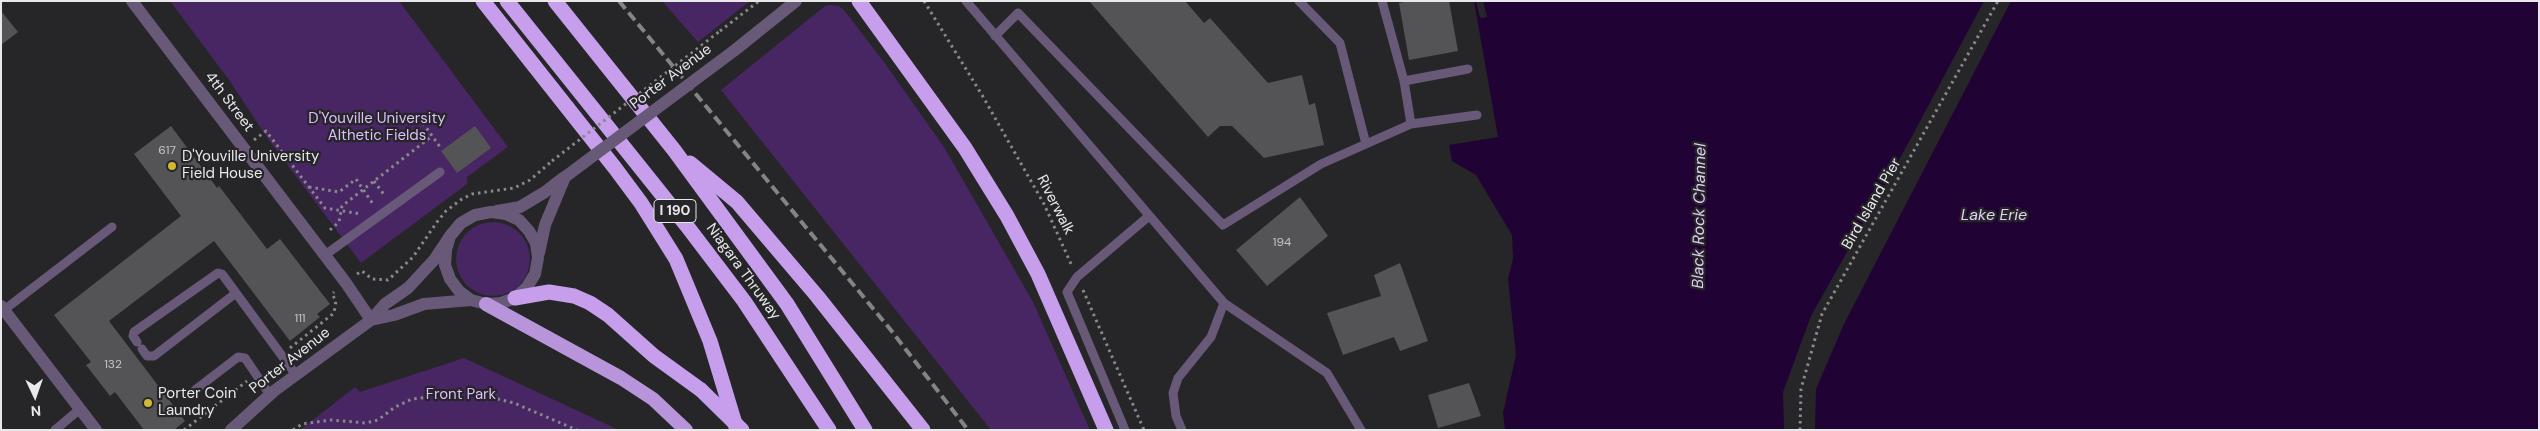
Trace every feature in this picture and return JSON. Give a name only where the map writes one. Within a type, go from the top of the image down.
[{"type":"highway","points":[[483,1],[615,168],[641,203],[676,259],[710,341],[738,430]]},
{"type":"highway","name":"Niagara Thruway","points":[[508,1],[739,293],[829,430]]},
{"type":"highway","name":"Niagara Thruway","points":[[555,1],[674,150],[788,304],[865,430]]},
{"type":"highway","points":[[859,1],[965,148],[1007,216],[1038,274],[1106,430]]},
{"type":"highway","points":[[674,150],[737,202],[822,303],[923,430]]},
{"type":"highway","points":[[515,298],[549,292],[574,296],[590,304],[608,315],[654,356],[701,390],[742,430]]},
{"type":"highway","points":[[486,304],[622,378],[653,399],[686,430]]},
{"type":"street","name":"4th Street","points":[[132,1],[325,255],[371,320]]},
{"type":"street","name":"Porter Avenue","points":[[231,430],[270,395],[371,320],[385,304],[422,274],[461,223],[475,215],[520,207],[545,192],[735,50],[796,1]]},
{"type":"street","points":[[515,298],[528,287],[535,274],[545,225],[565,177]]},
{"type":"street","points":[[491,212],[506,214],[524,226],[536,243],[538,258]]},
{"type":"street","points":[[450,236],[446,250],[448,272],[459,291],[471,300]]},
{"type":"street","name":"Porter Avenue","points":[[371,320],[394,315],[424,304],[471,300],[486,304],[501,303],[515,298]]},
{"type":"street","points":[[3,308],[96,430]]},
{"type":"lane","points":[[966,1],[1224,303],[1327,373],[1361,430]]},
{"type":"lane","points":[[1299,1],[1340,43],[1366,144]]},
{"type":"lane","points":[[1382,1],[1404,82],[1411,124]]},
{"type":"lane","points":[[995,36],[1018,13],[1224,226],[1321,164],[1411,124],[1476,115]]},
{"type":"lane","points":[[1404,82],[1468,69]]},
{"type":"lane","points":[[325,255],[440,172]]},
{"type":"lane","points":[[1125,430],[1067,292],[1077,277],[1149,216]]},
{"type":"lane","points":[[3,308],[112,227]]},
{"type":"lane","points":[[236,293],[154,356],[147,356],[133,336],[134,332],[213,275],[222,274],[236,293],[296,375]]},
{"type":"lane","points":[[1182,430],[1176,416],[1173,393],[1178,378],[1212,337],[1224,303]]},
{"type":"lane","points":[[195,390],[238,357],[245,358],[270,395]]},
{"type":"lane","points":[[55,430],[80,409]]},
{"type":"path","points":[[552,161],[759,1]]},
{"type":"path","name":"Riverwalk","points":[[924,1],[982,95],[1044,204],[1115,359],[1144,430]]},
{"type":"path","name":"Bird Island Pier","points":[[1800,430],[1800,389],[1822,314],[1918,148],[1998,1]]},
{"type":"path","points":[[423,123],[440,147]]},
{"type":"path","points":[[258,136],[266,131],[325,208],[360,215]]},
{"type":"path","points":[[330,230],[339,222],[342,206],[432,136]]},
{"type":"path","points":[[309,187],[339,192],[356,179],[375,203]]},
{"type":"path","points":[[374,181],[385,196]]},
{"type":"path","points":[[293,430],[302,424],[331,420],[366,423],[378,420],[395,407],[412,399],[470,392],[514,403],[577,430]]},
{"type":"green space","name":"D'Youville University Althetic Fields","points":[[170,1],[399,1],[508,147],[467,177],[467,184],[361,263],[268,139],[229,80]]},
{"type":"green space","points":[[662,1],[750,1],[698,42]]},
{"type":"green space","points":[[825,6],[839,6],[844,10],[884,62],[944,147],[1033,302],[1090,430],[991,430],[721,90]]},
{"type":"green space","points":[[493,222],[507,225],[519,233],[527,245],[530,259],[527,273],[519,285],[507,293],[493,296],[479,293],[467,285],[459,273],[456,259],[459,245],[467,233],[479,225]]},
{"type":"green space","name":"Front Park","points":[[464,358],[619,430],[300,430],[355,387],[360,392]]},
{"type":"water","name":"Lake Erie","points":[[1474,1],[2539,1],[2539,430],[1505,430],[1503,413],[1516,355],[1508,279],[1513,259],[1512,235],[1476,175],[1452,161],[1449,145],[1498,137]]},
{"type":"pier","points":[[1476,1],[1483,1],[1487,17],[1480,18]]},
{"type":"pier","points":[[1984,1],[2011,1],[1844,324],[1816,389],[1815,430],[1784,430],[1783,392],[1811,316],[1910,140]]},
{"type":"building","points":[[1089,1],[1185,1],[1204,23],[1210,18],[1268,83],[1302,75],[1309,105],[1315,103],[1324,145],[1264,158],[1232,126],[1220,126],[1208,137]]},
{"type":"building","points":[[1408,1],[1449,1],[1458,51],[1409,60],[1399,3]]},
{"type":"building","points":[[1,11],[18,32],[1,45]]},
{"type":"building","points":[[171,126],[217,188],[219,186],[267,249],[280,239],[330,304],[317,314],[320,317],[290,341],[214,241],[109,321],[185,421],[174,430],[144,430],[115,392],[110,396],[86,365],[91,362],[54,315],[181,216],[134,154]]},
{"type":"building","points":[[475,126],[491,148],[457,173],[441,151]]},
{"type":"building","points":[[1300,197],[1328,236],[1267,286],[1236,250]]},
{"type":"building","points":[[1400,263],[1428,341],[1400,351],[1394,337],[1343,355],[1327,313],[1381,296],[1374,275]]},
{"type":"building","points":[[1469,383],[1481,416],[1438,428],[1428,395]]},
{"type":"railway","points":[[619,1],[890,329],[968,430]]},
{"type":"place","name":"D'Youville University Field House","points":[[172,166]]},
{"type":"place","name":"Porter Coin Laundry","points":[[148,403]]},
{"type":"water label","name":"Black Rock Channel","points":[[1700,216]]}]
